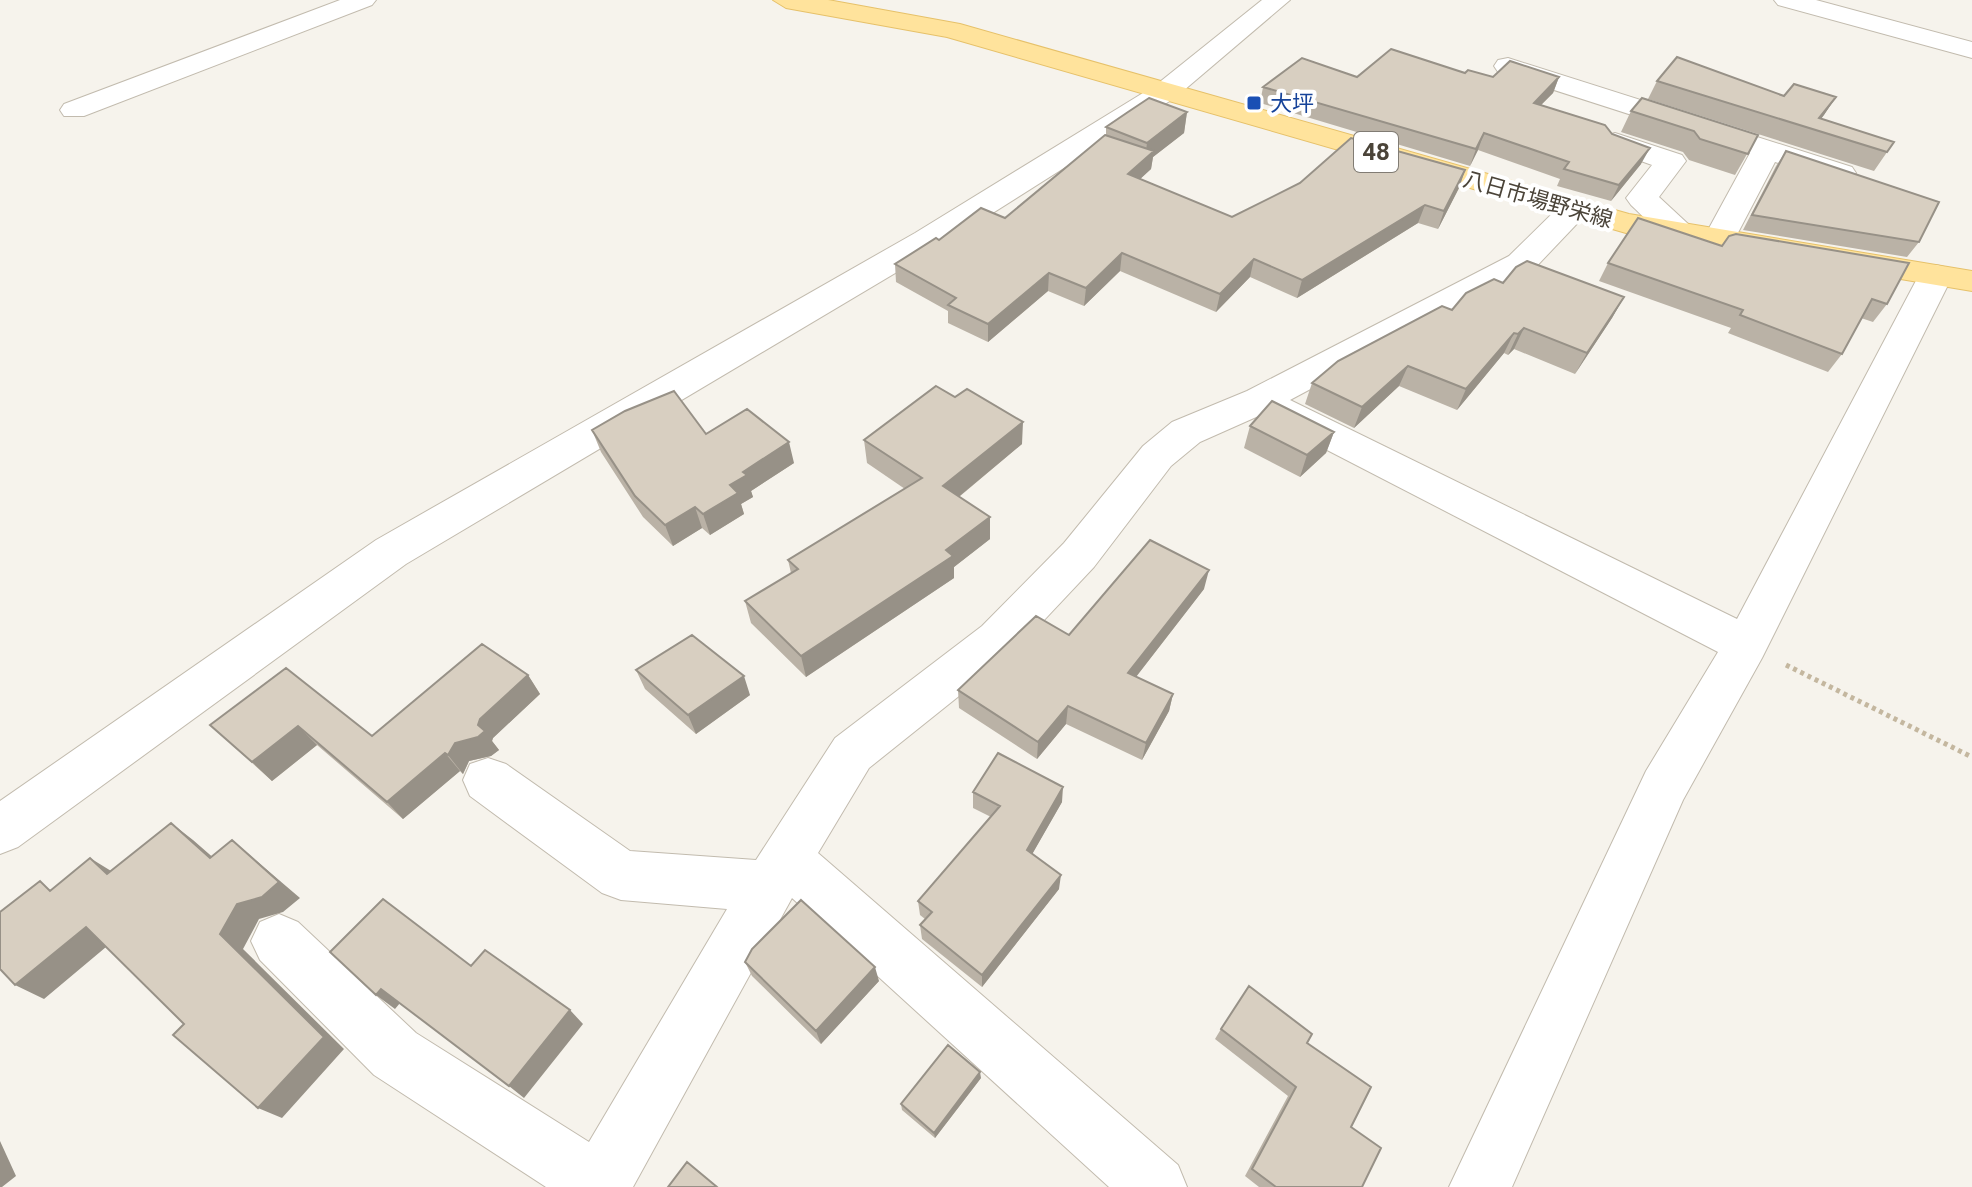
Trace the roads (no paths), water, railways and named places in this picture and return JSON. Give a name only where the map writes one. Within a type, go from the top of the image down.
[{"type":"main road","name":"八日市場野栄線","points":[[786,0],[951,30],[1574,210],[1684,235],[1954,278]]},
{"type":"street","points":[[74,110],[363,0]]},
{"type":"street","points":[[0,830],[391,552],[927,240],[1166,91],[1277,0]]},
{"type":"street","points":[[1787,0],[1972,50]]},
{"type":"street","points":[[1508,66],[1868,182]]},
{"type":"street","points":[[1615,142],[1671,161],[1642,198],[1684,235]]},
{"type":"street","points":[[1718,241],[1767,149]]},
{"type":"street","points":[[279,941],[395,1054],[598,1186],[778,873],[852,753],[998,639],[1079,555],[1157,456],[1186,432],[1260,400],[1521,263],[1574,210]]},
{"type":"street","points":[[1480,1187],[1664,787],[1954,278]]},
{"type":"street","points":[[1260,400],[1746,645]]},
{"type":"street","points":[[488,780],[621,875],[778,873],[1156,1187]]},
{"type":"place","name":"大坪","points":[[1254,103]]}]
